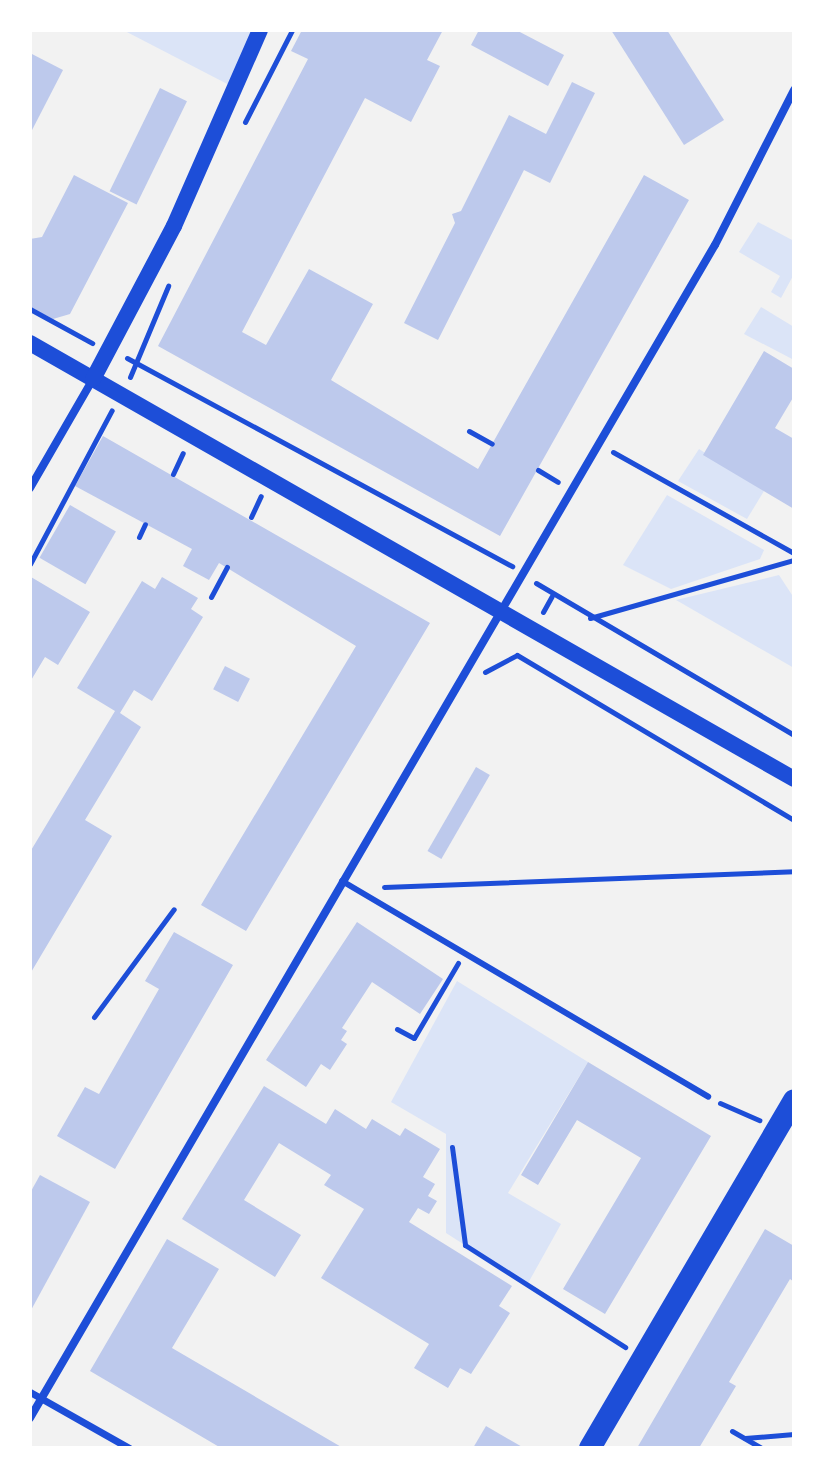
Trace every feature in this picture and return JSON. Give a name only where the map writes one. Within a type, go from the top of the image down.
[{"type":"highway","points":[[590,1448],[794,1100]]},
{"type":"main road","points":[[93,379],[174,226],[260,30]]},
{"type":"main road","points":[[30,343],[500,608],[794,779]]},
{"type":"street","points":[[30,1418],[500,608],[715,245],[794,90]]},
{"type":"street","points":[[30,488],[93,379]]},
{"type":"street","points":[[30,1392],[129,1448]]},
{"type":"lane","points":[[342,881],[708,1097]]},
{"type":"path","points":[[30,309],[107,352],[139,361],[522,572],[589,618],[794,735]]},
{"type":"path","points":[[30,564],[139,361]]},
{"type":"path","points":[[469,431],[492,444]]},
{"type":"path","points":[[633,464],[794,553]]},
{"type":"path","points":[[139,537],[145,524]]},
{"type":"path","points":[[589,618],[794,560]]},
{"type":"path","points":[[211,597],[227,567]]},
{"type":"path","points":[[470,664],[486,673],[517,655],[794,820]]},
{"type":"path","points":[[355,889],[794,871]]},
{"type":"path","points":[[94,1017],[174,909]]},
{"type":"path","points":[[397,1029],[414,1038],[465,952]]},
{"type":"path","points":[[708,1097],[778,1128]]},
{"type":"path","points":[[452,1147],[465,1245],[643,1358]]},
{"type":"path","points":[[732,1431],[761,1448]]},
{"type":"path","points":[[745,1438],[794,1434]]},
{"type":"shaded area","points":[[123,30],[260,30],[235,88]]},
{"type":"shaded area","points":[[758,222],[794,241],[794,274],[781,298],[771,292],[780,276],[739,252]]},
{"type":"shaded area","points":[[761,307],[794,327],[794,360],[744,334]]},
{"type":"shaded area","points":[[699,449],[764,491],[747,519],[678,481]]},
{"type":"shaded area","points":[[667,495],[764,550],[760,559],[671,589],[623,565]]},
{"type":"shaded area","points":[[779,575],[794,598],[794,668],[676,600]]},
{"type":"shaded area","points":[[457,981],[588,1062],[508,1193],[561,1224],[527,1285],[446,1233],[446,1134],[391,1102]]},
{"type":"building","points":[[302,30],[443,30],[427,60],[440,66],[411,122],[365,98],[242,332],[266,345],[309,269],[373,304],[331,380],[478,469],[644,175],[689,200],[500,536],[158,346],[308,59],[291,51]]},
{"type":"building","points":[[479,30],[516,30],[564,55],[548,86],[471,45]]},
{"type":"building","points":[[611,30],[667,30],[724,120],[684,145]]},
{"type":"building","points":[[30,53],[63,70],[30,134]]},
{"type":"building","points":[[572,82],[595,93],[550,183],[524,170],[438,340],[404,323],[455,223],[452,214],[461,211],[509,115],[546,134]]},
{"type":"building","points":[[160,88],[187,101],[137,205],[110,191]]},
{"type":"building","points":[[74,175],[128,203],[70,314],[53,319],[30,307],[30,239],[42,237]]},
{"type":"building","points":[[764,351],[794,369],[794,396],[775,428],[794,439],[794,509],[703,455]]},
{"type":"building","points":[[103,436],[430,623],[246,931],[201,905],[356,646],[219,563],[209,580],[183,566],[192,549],[75,486]]},
{"type":"building","points":[[70,505],[116,532],[85,584],[40,558]]},
{"type":"building","points":[[31,577],[90,612],[58,665],[45,657],[30,682]]},
{"type":"building","points":[[162,577],[198,598],[191,609],[203,617],[152,701],[134,690],[120,713],[141,727],[85,820],[112,836],[30,974],[30,852],[115,711],[77,688],[142,581],[155,589]]},
{"type":"building","points":[[225,666],[250,679],[238,702],[213,689]]},
{"type":"building","points":[[476,767],[490,775],[441,859],[428,851]]},
{"type":"building","points":[[357,922],[443,979],[420,1014],[372,982],[342,1028],[347,1031],[341,1040],[347,1044],[330,1070],[321,1064],[306,1087],[266,1060]]},
{"type":"building","points":[[174,932],[233,965],[115,1169],[57,1136],[85,1087],[99,1094],[159,989],[145,981]]},
{"type":"building","points":[[588,1062],[711,1136],[605,1314],[563,1289],[641,1158],[577,1120],[538,1185],[521,1175]]},
{"type":"building","points":[[264,1086],[326,1124],[335,1109],[366,1129],[372,1119],[400,1136],[405,1128],[440,1149],[423,1177],[435,1184],[428,1196],[437,1201],[429,1214],[418,1208],[409,1222],[512,1286],[499,1306],[510,1313],[471,1374],[460,1368],[448,1388],[414,1368],[429,1344],[321,1278],[364,1209],[324,1185],[331,1175],[279,1143],[244,1200],[301,1235],[275,1277],[182,1219]]},
{"type":"building","points":[[40,1175],[90,1202],[30,1312],[30,1193]]},
{"type":"building","points":[[765,1229],[794,1246],[794,1282],[790,1279],[729,1382],[736,1386],[699,1448],[637,1448]]},
{"type":"building","points":[[167,1239],[219,1269],[172,1348],[343,1448],[221,1448],[90,1371]]},
{"type":"building","points":[[486,1426],[524,1448],[473,1448]]}]
